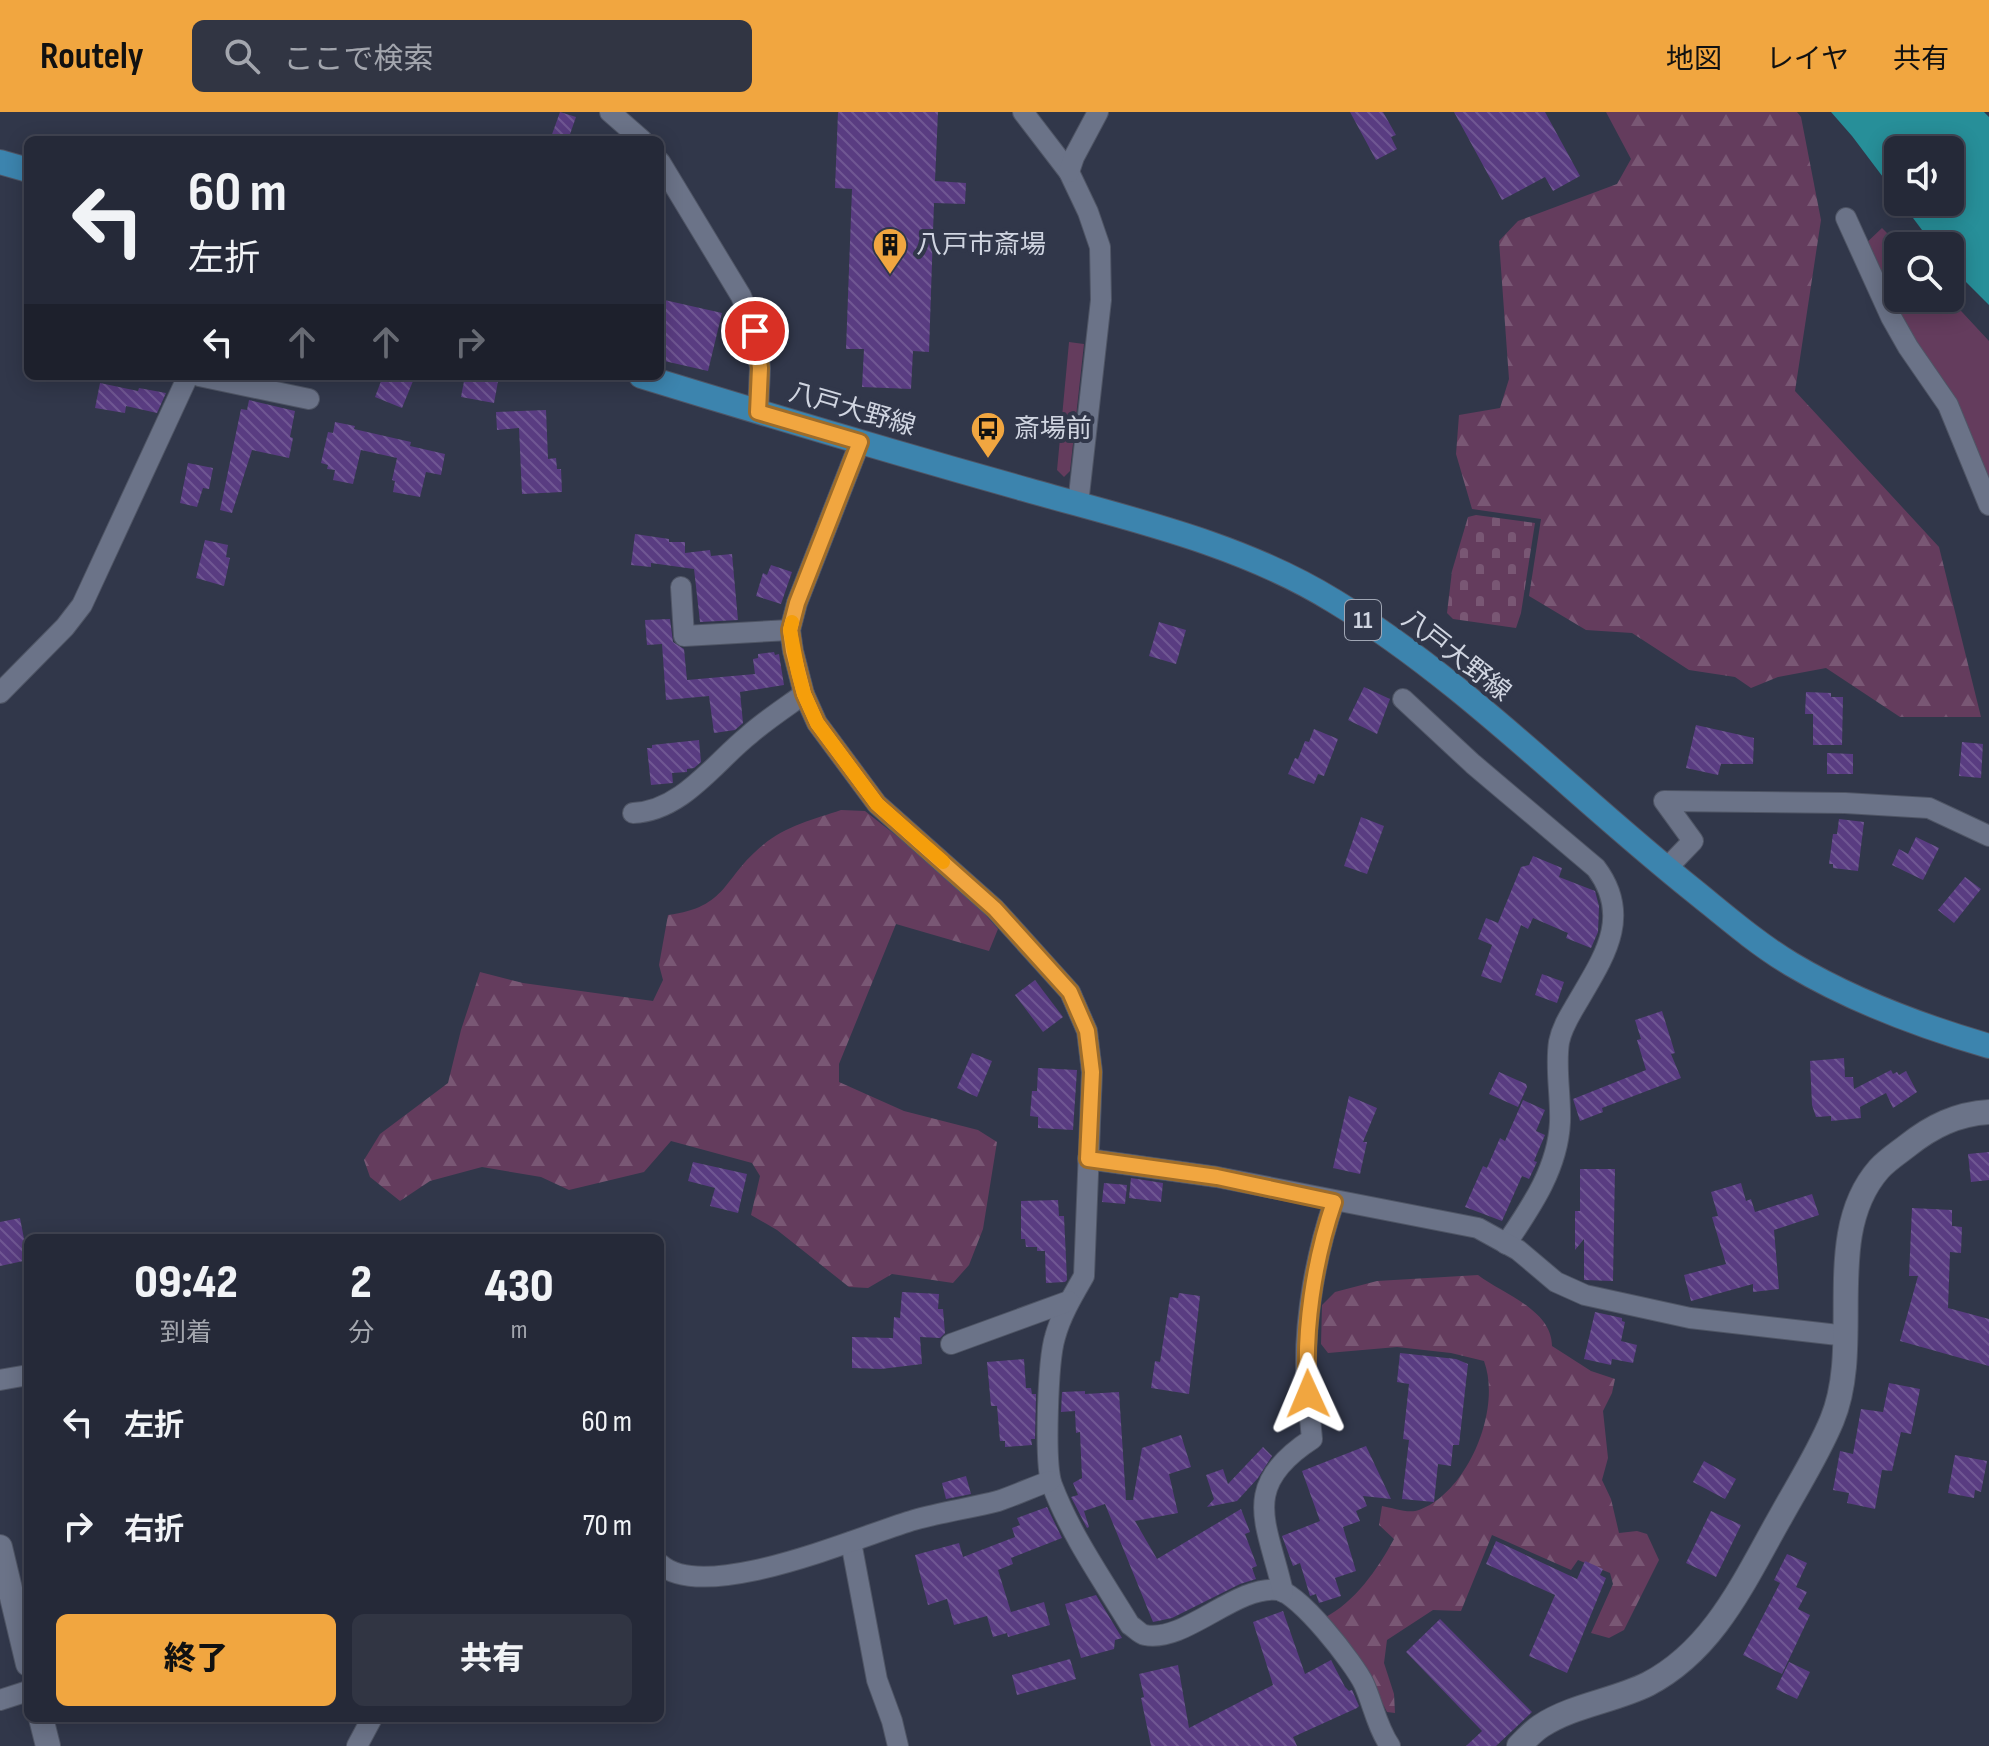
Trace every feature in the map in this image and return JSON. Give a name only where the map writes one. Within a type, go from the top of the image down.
[{"type":"main road","points":[[0,162],[24,169]]},
{"type":"main road","name":"八戸大野線","points":[[654,380],[1196,538],[1277,571],[1334,600],[1409,651],[1666,869],[1789,963],[1850,996],[1932,1030],[1989,1046]]},
{"type":"street","points":[[610,112],[637,136]]},
{"type":"street","points":[[1023,112],[1069,172],[1097,234],[1101,300],[1078,504]]},
{"type":"street","points":[[1069,172],[1098,112]]},
{"type":"street","points":[[664,169],[741,296],[755,331],[760,368],[758,412]]},
{"type":"street","points":[[1846,218],[1891,317],[1948,405],[1989,505]]},
{"type":"street","points":[[0,693],[65,627],[82,605],[186,380]]},
{"type":"street","points":[[218,380],[309,399]]},
{"type":"street","points":[[860,442],[797,603],[790,630],[804,694],[817,723],[877,804],[995,909],[1070,992],[1087,1031],[1092,1072],[1084,1276],[1069,1301],[1054,1338],[1048,1440],[1050,1481],[1074,1533],[1130,1625],[1143,1635],[1165,1635],[1259,1591],[1292,1595],[1306,1607],[1363,1681],[1390,1746]]},
{"type":"street","points":[[681,587],[684,636],[790,630]]},
{"type":"street","points":[[633,813],[649,812],[680,796],[748,735],[804,694]]},
{"type":"street","points":[[1403,699],[1473,764],[1596,868],[1609,885],[1613,906],[1614,926],[1607,948],[1564,1026],[1559,1042],[1560,1125],[1556,1152],[1536,1199],[1506,1244]]},
{"type":"street","points":[[1666,869],[1693,841],[1664,801],[1845,803],[1929,808],[1989,836]]},
{"type":"street","points":[[1519,1746],[1539,1727],[1561,1715],[1649,1683],[1676,1666],[1718,1624],[1832,1420],[1840,1397],[1847,1336],[1849,1243],[1855,1215],[1866,1188],[1880,1169],[1897,1154],[1943,1122],[1989,1112]]},
{"type":"street","points":[[1088,1159],[1217,1177],[1478,1228],[1518,1250],[1556,1282],[1585,1295],[1690,1318],[1847,1336]]},
{"type":"street","points":[[1283,1592],[1264,1527],[1262,1509],[1265,1491],[1278,1470],[1297,1448],[1312,1439],[1306,1371],[1309,1315],[1326,1223],[1334,1202]]},
{"type":"street","points":[[951,1344],[1069,1301]]},
{"type":"street","points":[[0,1380],[24,1376]]},
{"type":"street","points":[[664,1566],[682,1574],[704,1576],[765,1569],[914,1520],[1000,1500],[1050,1481]]},
{"type":"street","points":[[851,1542],[877,1680],[898,1746]]},
{"type":"street","points":[[0,1547],[24,1647]]},
{"type":"street","points":[[0,1700],[24,1692]]},
{"type":"street","points":[[42,1722],[48,1746]]},
{"type":"street","points":[[357,1746],[370,1722]]},
{"type":"green space","points":[[1606,112],[1797,112],[1801,117],[1821,220],[1795,391],[1939,547],[1981,717],[1900,717],[1826,668],[1778,677],[1751,688],[1735,677],[1689,670],[1632,633],[1586,630],[1529,596],[1541,519],[1472,509],[1456,454],[1459,415],[1500,408],[1509,379],[1499,241],[1518,221],[1617,184],[1631,159]]},
{"type":"green space","points":[[1882,228],[1886,232],[1884,285],[1863,246]]},
{"type":"green space","points":[[1899,312],[1962,312],[1989,341],[1989,485],[1950,389]]},
{"type":"green space","points":[[1069,342],[1084,344],[1070,471],[1064,477],[1057,470]]},
{"type":"green space","points":[[1476,515],[1535,523],[1516,628],[1453,619],[1447,613],[1452,571],[1468,517]]},
{"type":"green space","points":[[841,810],[865,811],[912,848],[998,929],[989,951],[896,924],[839,1064],[839,1082],[904,1111],[978,1130],[997,1142],[983,1229],[969,1265],[953,1283],[892,1274],[868,1288],[849,1287],[777,1230],[751,1215],[760,1176],[752,1163],[671,1141],[644,1172],[569,1190],[541,1177],[482,1167],[430,1181],[400,1201],[370,1177],[364,1160],[380,1134],[448,1083],[480,972],[523,983],[653,1001],[663,980],[659,965],[668,915],[688,911],[714,898],[750,857],[781,833]]},
{"type":"green space","points":[[1478,1275],[1535,1313],[1550,1333],[1552,1346],[1591,1371],[1615,1379],[1603,1411],[1608,1458],[1602,1480],[1611,1499],[1619,1533],[1637,1531],[1647,1534],[1659,1560],[1624,1630],[1609,1638],[1591,1633],[1613,1584],[1610,1573],[1578,1560],[1571,1570],[1492,1535],[1461,1611],[1433,1610],[1387,1640],[1384,1663],[1394,1694],[1395,1713],[1387,1712],[1372,1683],[1324,1618],[1346,1603],[1364,1584],[1394,1539],[1379,1525],[1382,1506],[1419,1510],[1437,1500],[1466,1468],[1484,1424],[1488,1380],[1484,1361],[1451,1353],[1397,1347],[1328,1353],[1321,1344],[1322,1305],[1335,1292],[1377,1281]]},
{"type":"shaded area","points":[[1831,112],[1984,112],[1989,117],[1989,305],[1964,280],[1964,232],[1924,232],[1912,216],[1964,216],[1964,136],[1884,136],[1884,178]]},
{"type":"building","points":[[560,112],[576,117],[569,136],[551,136]]},
{"type":"building","name":"八戸市斎場","points":[[838,112],[938,112],[935,181],[966,183],[965,204],[934,203],[929,352],[913,351],[911,389],[862,387],[864,349],[846,349],[852,189],[835,188]]},
{"type":"building","points":[[1350,112],[1383,112],[1396,135],[1391,137],[1397,149],[1376,160]]},
{"type":"building","points":[[1454,112],[1545,112],[1580,176],[1553,191],[1545,177],[1502,200]]},
{"type":"building","points":[[664,300],[722,313],[708,371],[664,361]]},
{"type":"building","points":[[381,380],[413,380],[402,408],[375,397]]},
{"type":"building","points":[[464,380],[498,380],[494,403],[461,397]]},
{"type":"building","points":[[100,383],[166,393],[157,413],[126,406],[125,413],[95,408]]},
{"type":"building","points":[[249,400],[295,411],[290,437],[293,438],[289,458],[252,450],[232,513],[220,510],[241,409],[247,410]]},
{"type":"building","points":[[546,410],[548,459],[556,458],[557,469],[561,469],[562,492],[522,494],[519,428],[497,430],[496,412]]},
{"type":"building","points":[[335,422],[445,454],[441,475],[426,472],[420,497],[393,492],[397,458],[361,450],[353,484],[333,480],[335,470],[327,469],[328,465],[321,463],[328,432],[333,433]]},
{"type":"building","points":[[188,463],[213,468],[209,489],[203,488],[197,507],[180,503]]},
{"type":"building","points":[[635,534],[669,539],[669,542],[685,542],[685,553],[710,550],[711,556],[732,554],[738,620],[700,622],[694,569],[651,563],[651,567],[631,565]]},
{"type":"building","points":[[205,540],[228,545],[226,557],[230,558],[224,586],[196,578]]},
{"type":"building","points":[[771,565],[792,572],[781,604],[756,596],[763,573],[767,575]]},
{"type":"building","points":[[670,619],[673,642],[684,649],[687,680],[755,674],[753,659],[758,658],[758,654],[774,652],[775,655],[779,654],[784,685],[740,692],[743,723],[735,730],[714,733],[709,696],[666,700],[662,644],[647,645],[645,620]]},
{"type":"building","points":[[1159,622],[1186,630],[1176,664],[1149,656]]},
{"type":"building","points":[[1364,687],[1390,699],[1377,734],[1348,720]]},
{"type":"building","points":[[1806,692],[1843,697],[1842,745],[1813,745],[1813,714],[1805,714]]},
{"type":"building","points":[[1696,725],[1754,738],[1753,764],[1721,764],[1718,775],[1686,768]]},
{"type":"building","points":[[1314,729],[1338,739],[1324,776],[1318,774],[1314,784],[1288,774]]},
{"type":"building","points":[[699,740],[701,762],[687,769],[687,772],[672,773],[673,783],[651,785],[647,748]]},
{"type":"building","points":[[1962,742],[1983,744],[1981,778],[1959,776]]},
{"type":"building","points":[[1827,753],[1853,754],[1853,774],[1827,774]]},
{"type":"building","points":[[1361,817],[1384,826],[1367,874],[1344,866]]},
{"type":"building","points":[[1839,819],[1864,822],[1858,871],[1833,868],[1833,864],[1829,864],[1833,834],[1837,834]]},
{"type":"building","points":[[1916,837],[1939,848],[1923,880],[1892,865],[1899,849],[1908,854]]},
{"type":"building","points":[[1533,856],[1562,868],[1559,877],[1595,891],[1599,906],[1598,932],[1591,948],[1566,938],[1568,933],[1533,918],[1528,929],[1521,925],[1501,983],[1481,976],[1492,945],[1478,939],[1486,918],[1498,923],[1521,867],[1529,865]]},
{"type":"building","points":[[1965,877],[1981,889],[1954,923],[1938,910]]},
{"type":"building","points":[[1542,974],[1564,982],[1557,1003],[1535,995]]},
{"type":"building","points":[[1035,980],[1063,1017],[1043,1032],[1015,995]]},
{"type":"building","points":[[1662,1011],[1675,1053],[1671,1054],[1681,1078],[1602,1108],[1603,1112],[1580,1121],[1573,1099],[1646,1070],[1635,1020]]},
{"type":"building","points":[[972,1053],[992,1061],[977,1097],[957,1088]]},
{"type":"building","points":[[1844,1058],[1845,1077],[1853,1077],[1854,1089],[1891,1070],[1899,1075],[1906,1071],[1917,1092],[1893,1108],[1886,1093],[1860,1107],[1861,1118],[1831,1121],[1831,1116],[1816,1117],[1812,1105],[1810,1061]]},
{"type":"building","points":[[1038,1068],[1077,1070],[1073,1130],[1038,1128],[1038,1117],[1030,1116],[1032,1091],[1037,1091]]},
{"type":"building","points":[[1499,1072],[1526,1084],[1518,1107],[1489,1094]]},
{"type":"building","points":[[1349,1096],[1377,1108],[1363,1142],[1367,1142],[1360,1174],[1333,1168]]},
{"type":"building","points":[[1523,1100],[1545,1110],[1536,1131],[1545,1135],[1529,1179],[1522,1176],[1502,1221],[1465,1207],[1483,1166],[1487,1168],[1500,1138],[1505,1141]]},
{"type":"building","points":[[1989,1152],[1989,1180],[1971,1182],[1968,1154]]},
{"type":"building","points":[[693,1162],[747,1174],[738,1213],[710,1206],[715,1188],[688,1181]]},
{"type":"building","points":[[1580,1169],[1615,1169],[1613,1281],[1584,1280],[1584,1239],[1575,1250],[1575,1211],[1580,1211]]},
{"type":"building","points":[[1131,1178],[1163,1183],[1161,1202],[1129,1198]]},
{"type":"building","points":[[1104,1183],[1127,1185],[1125,1204],[1102,1202]]},
{"type":"building","points":[[1741,1183],[1746,1201],[1751,1199],[1755,1212],[1812,1194],[1819,1215],[1774,1230],[1779,1289],[1753,1292],[1753,1284],[1691,1301],[1684,1275],[1726,1264],[1712,1217],[1718,1216],[1711,1192]]},
{"type":"building","points":[[1058,1200],[1059,1216],[1064,1216],[1067,1280],[1046,1283],[1045,1251],[1026,1247],[1025,1239],[1021,1239],[1021,1201]]},
{"type":"building","points":[[1912,1208],[1952,1210],[1952,1226],[1962,1227],[1961,1253],[1950,1252],[1948,1308],[1989,1319],[1989,1366],[1900,1341],[1918,1276],[1909,1276]]},
{"type":"building","points":[[20,1218],[24,1261],[0,1266],[0,1222]]},
{"type":"building","points":[[902,1292],[939,1294],[938,1309],[943,1309],[945,1333],[940,1338],[920,1337],[922,1364],[881,1369],[852,1368],[852,1337],[893,1338],[894,1317],[900,1318]]},
{"type":"building","points":[[1179,1293],[1200,1296],[1189,1394],[1151,1388],[1155,1361],[1160,1362],[1170,1297],[1178,1298]]},
{"type":"building","points":[[1595,1312],[1622,1318],[1625,1322],[1621,1341],[1637,1345],[1633,1363],[1612,1359],[1611,1365],[1584,1359]]},
{"type":"building","points":[[1400,1353],[1456,1359],[1468,1364],[1459,1445],[1453,1445],[1451,1466],[1438,1464],[1434,1502],[1402,1499],[1409,1440],[1403,1439],[1409,1384],[1397,1382]]},
{"type":"building","points":[[1024,1359],[1026,1388],[1031,1388],[1032,1394],[1036,1394],[1035,1439],[1031,1439],[1032,1445],[1005,1447],[1005,1441],[1000,1441],[997,1406],[991,1406],[987,1362]]},
{"type":"building","points":[[1889,1383],[1920,1389],[1911,1434],[1901,1432],[1892,1471],[1882,1470],[1875,1509],[1847,1503],[1849,1493],[1833,1490],[1840,1451],[1853,1454],[1861,1409],[1883,1412]]},
{"type":"building","points":[[1085,1391],[1085,1394],[1119,1392],[1126,1500],[1133,1500],[1142,1448],[1181,1435],[1191,1467],[1169,1474],[1178,1513],[1135,1521],[1157,1559],[1241,1509],[1250,1532],[1245,1534],[1257,1566],[1252,1568],[1256,1579],[1172,1618],[1153,1622],[1105,1504],[1084,1511],[1087,1528],[1071,1497],[1078,1495],[1073,1483],[1082,1478],[1080,1432],[1076,1433],[1075,1411],[1061,1412],[1062,1392]]},
{"type":"building","points":[[1366,1446],[1391,1499],[1363,1496],[1367,1506],[1356,1511],[1360,1521],[1343,1527],[1356,1571],[1335,1578],[1341,1596],[1319,1603],[1316,1594],[1310,1596],[1300,1563],[1293,1566],[1282,1536],[1320,1521],[1302,1471]]},
{"type":"building","points":[[1263,1447],[1272,1456],[1258,1478],[1237,1501],[1207,1507],[1214,1499],[1206,1475],[1223,1469],[1228,1484]]},
{"type":"building","points":[[1955,1455],[1987,1461],[1981,1492],[1975,1490],[1974,1498],[1948,1493]]},
{"type":"building","points":[[1704,1461],[1736,1479],[1725,1499],[1693,1482]]},
{"type":"building","points":[[966,1476],[971,1494],[946,1499],[942,1483]]},
{"type":"building","points":[[1047,1507],[1062,1538],[1011,1558],[1013,1564],[998,1570],[1011,1612],[1044,1602],[1050,1625],[1008,1637],[1007,1633],[993,1637],[987,1616],[954,1625],[947,1599],[928,1605],[915,1555],[959,1543],[963,1557],[1015,1537],[1012,1528],[1020,1525],[1017,1518]]},
{"type":"building","points":[[1711,1511],[1741,1525],[1716,1577],[1686,1563]]},
{"type":"building","points":[[1496,1541],[1577,1579],[1585,1561],[1603,1569],[1600,1575],[1606,1578],[1567,1673],[1529,1656],[1555,1595],[1486,1564]]},
{"type":"building","points":[[1787,1554],[1807,1563],[1796,1587],[1807,1592],[1798,1609],[1810,1615],[1782,1674],[1743,1655],[1780,1583],[1774,1580]]},
{"type":"building","points":[[1096,1595],[1122,1638],[1115,1640],[1114,1649],[1081,1658],[1065,1604]]},
{"type":"building","points":[[1283,1611],[1305,1674],[1331,1660],[1359,1706],[1293,1737],[1297,1746],[1151,1746],[1139,1674],[1178,1665],[1189,1728],[1273,1685],[1253,1622]]},
{"type":"building","points":[[1440,1619],[1532,1712],[1496,1746],[1466,1746],[1482,1731],[1406,1652]]},
{"type":"building","points":[[1070,1659],[1076,1679],[1017,1695],[1012,1675]]},
{"type":"building","points":[[1789,1662],[1810,1672],[1797,1699],[1776,1689]]},
{"type":"slow traffic","points":[[792,622],[790,630],[798,672],[817,723],[877,804],[943,862]]},
{"type":"place","name":"八戸市斎場","points":[[890,276]]},
{"type":"place","name":"斎場前","points":[[988,460]]},
{"type":"route","points":[[755,331],[760,368],[758,412],[860,442],[797,603],[790,630],[804,694],[817,723],[877,804],[995,909],[1070,992],[1087,1031],[1092,1072],[1088,1159],[1217,1177],[1334,1202],[1326,1223],[1309,1315],[1308,1394]]}]
